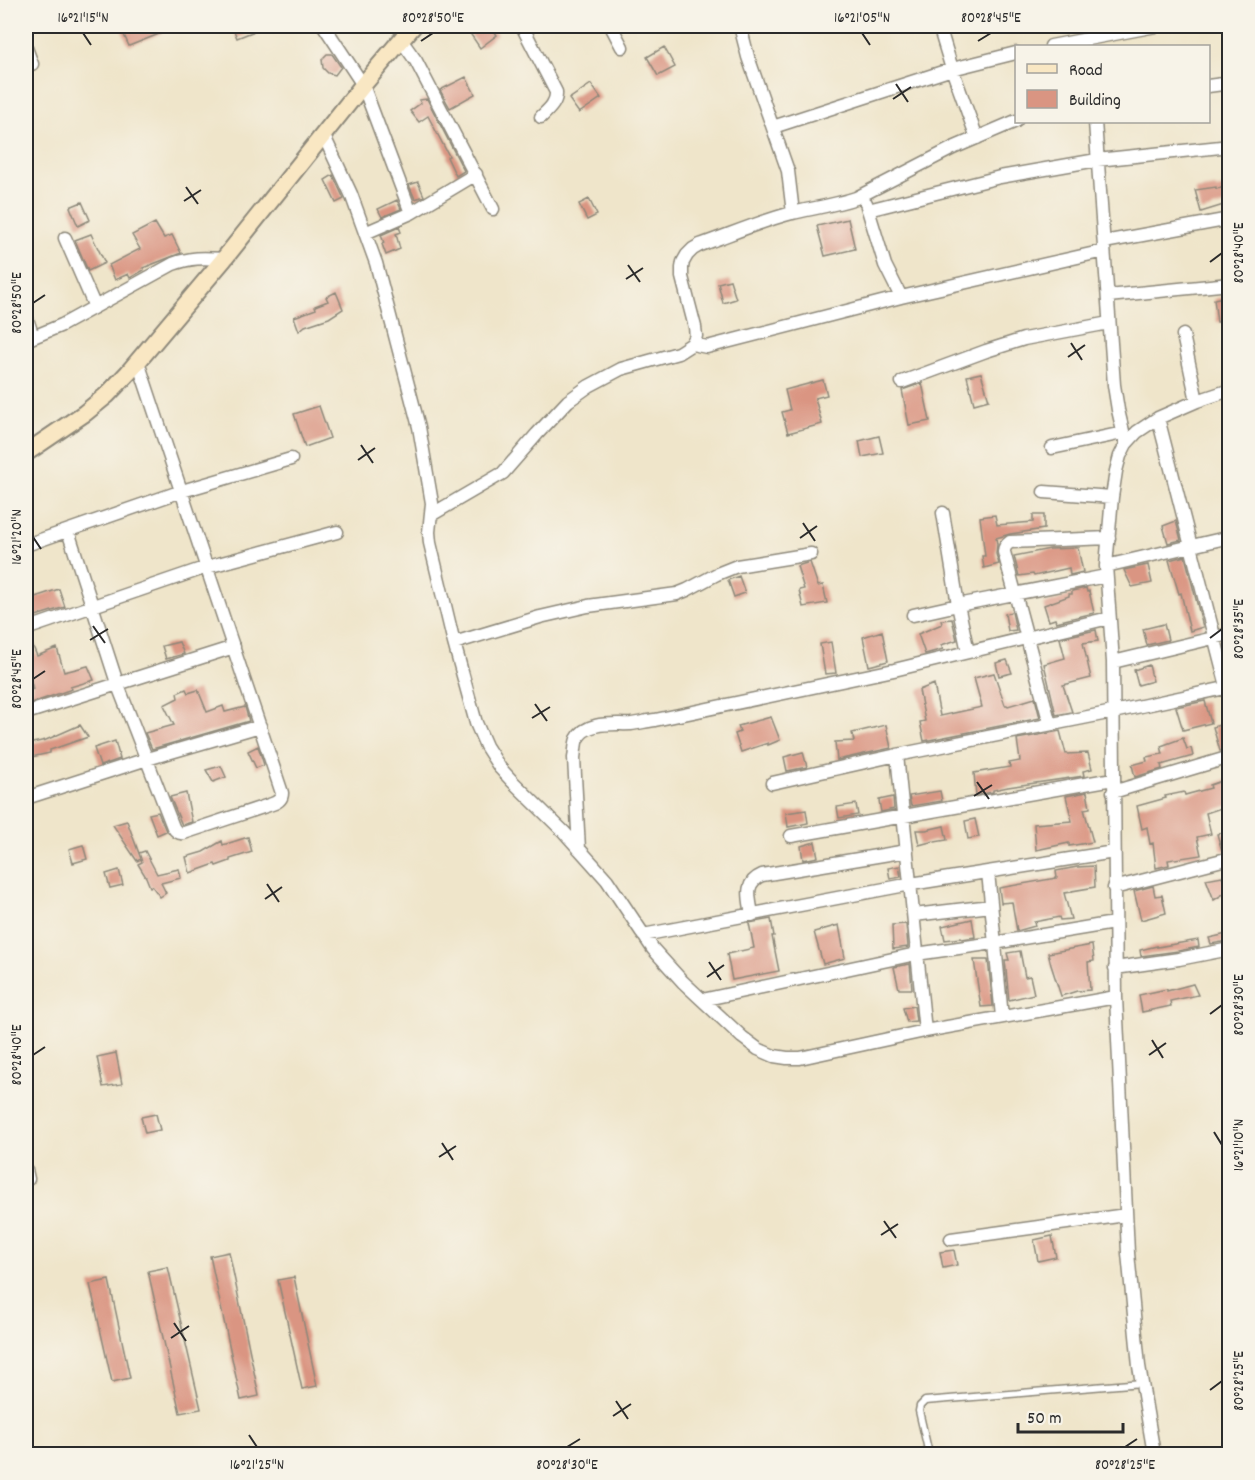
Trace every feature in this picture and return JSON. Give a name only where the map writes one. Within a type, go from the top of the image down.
[{"type":"main road","points":[[26,453],[85,413],[107,395],[138,362],[413,26]]},
{"type":"street","points":[[324,26],[363,85],[411,213]]},
{"type":"street","points":[[522,26],[556,92],[555,102],[541,117]]},
{"type":"street","points":[[611,26],[622,47]]},
{"type":"street","points":[[740,26],[748,57],[788,171],[793,213]]},
{"type":"street","points":[[939,26],[977,138]]},
{"type":"street","points":[[1063,45],[1088,43],[1116,30],[1156,26]]},
{"type":"street","points":[[401,40],[416,60],[494,209]]},
{"type":"street","points":[[26,48],[32,64]]},
{"type":"street","points":[[773,127],[952,69],[1015,53]]},
{"type":"street","points":[[1210,86],[1230,83]]},
{"type":"street","points":[[431,515],[503,473],[568,401],[589,386],[621,369],[678,353],[692,344],[696,336],[695,327],[682,278],[683,262],[693,249],[793,213],[839,204],[864,195],[953,148],[1015,122]]},
{"type":"street","points":[[1095,123],[1114,385],[1125,439],[1112,497],[1106,571],[1113,662],[1116,997],[1131,1276],[1139,1366],[1155,1455]]},
{"type":"street","points":[[323,134],[351,194],[376,263],[418,427],[432,503],[430,543],[476,723],[486,746],[500,768],[564,832],[607,880],[653,950],[683,982],[742,1037],[758,1049],[774,1056],[787,1058],[800,1058],[925,1031],[1116,997]]},
{"type":"street","points":[[868,210],[1000,177],[1097,160],[1230,146]]},
{"type":"street","points":[[365,233],[411,213],[476,174]]},
{"type":"street","points":[[864,195],[885,265],[902,297]]},
{"type":"street","points":[[692,344],[707,347],[1104,247],[1230,219]]},
{"type":"street","points":[[65,238],[95,307]]},
{"type":"street","points":[[26,316],[29,339],[57,328],[172,264],[196,258],[224,259]]},
{"type":"street","points":[[1108,296],[1230,284]]},
{"type":"street","points":[[902,382],[1024,339],[1109,323]]},
{"type":"street","points":[[1183,334],[1197,401]]},
{"type":"street","points":[[68,531],[117,683],[172,827],[178,833],[184,833],[280,800],[282,793],[138,362]]},
{"type":"street","points":[[1052,448],[1125,439],[1158,418],[1230,390]]},
{"type":"street","points":[[772,783],[897,755],[1229,690],[1158,418]]},
{"type":"street","points":[[26,545],[182,491],[291,459]]},
{"type":"street","points":[[1044,492],[1112,497]]},
{"type":"street","points":[[942,513],[968,652]]},
{"type":"street","points":[[26,629],[207,567],[337,532]]},
{"type":"street","points":[[913,615],[1016,594],[1230,537]]},
{"type":"street","points":[[1050,724],[1004,552],[1006,544],[1109,538]]},
{"type":"street","points":[[454,643],[540,617],[588,606],[677,594],[737,566],[811,554]]},
{"type":"street","points":[[579,849],[574,758],[577,740],[581,734],[599,725],[632,724],[655,720],[894,670],[1110,618]]},
{"type":"street","points":[[1113,662],[1230,634]]},
{"type":"street","points":[[26,713],[234,647]]},
{"type":"street","points":[[26,807],[26,797],[260,726]]},
{"type":"street","points":[[897,755],[925,1031]]},
{"type":"street","points":[[791,836],[904,816],[1113,786],[1230,757]]},
{"type":"street","points":[[752,915],[749,892],[751,882],[762,875],[907,851]]},
{"type":"street","points":[[643,935],[911,884],[1114,852]]},
{"type":"street","points":[[1114,888],[1230,858]]},
{"type":"street","points":[[988,872],[1002,1017]]},
{"type":"street","points":[[914,915],[991,906]]},
{"type":"street","points":[[702,1000],[916,954],[1114,922]]},
{"type":"street","points":[[1115,968],[1230,949]]},
{"type":"street","points":[[951,1239],[1126,1215]]},
{"type":"lane","points":[[929,1455],[919,1411],[925,1401],[1142,1383]]},
{"type":"building","points":[[120,26],[179,26],[129,46]]},
{"type":"building","points":[[232,26],[267,26],[237,38]]},
{"type":"building","points":[[465,26],[491,26],[497,35],[480,48]]},
{"type":"building","points":[[664,47],[675,67],[658,76],[647,57]]},
{"type":"building","points":[[327,54],[332,54],[341,67],[335,75],[323,68],[322,59]]},
{"type":"building","points":[[466,77],[475,94],[450,108],[440,90]]},
{"type":"building","points":[[591,84],[601,98],[579,113],[569,99]]},
{"type":"building","points":[[427,99],[464,171],[456,176],[447,157],[449,156],[428,116],[419,122],[410,111],[421,103],[419,100]]},
{"type":"building","points":[[333,175],[344,199],[336,203],[325,180]]},
{"type":"building","points":[[418,182],[424,196],[415,199],[409,185]]},
{"type":"building","points":[[1230,186],[1230,203],[1201,212],[1195,190]]},
{"type":"building","points":[[589,199],[597,215],[587,220],[579,204]]},
{"type":"building","points":[[397,200],[401,209],[382,217],[378,209]]},
{"type":"building","points":[[82,202],[90,220],[78,226],[70,207]]},
{"type":"building","points":[[848,219],[855,249],[825,256],[817,226]]},
{"type":"building","points":[[155,223],[164,238],[172,235],[181,253],[143,268],[144,270],[130,278],[128,274],[115,280],[109,265],[140,249],[132,235]]},
{"type":"building","points":[[399,227],[401,232],[396,234],[400,249],[386,255],[381,235]]},
{"type":"building","points":[[91,234],[105,263],[88,271],[75,240]]},
{"type":"building","points":[[730,280],[736,299],[723,303],[718,283]]},
{"type":"building","points":[[336,292],[343,309],[299,331],[294,317],[316,309],[315,306],[328,301],[326,297]]},
{"type":"building","points":[[1228,296],[1230,322],[1217,322],[1214,299]]},
{"type":"building","points":[[981,373],[989,400],[974,404],[967,376]]},
{"type":"building","points":[[823,380],[827,395],[815,398],[822,424],[788,433],[782,412],[790,410],[785,390]]},
{"type":"building","points":[[922,383],[930,421],[909,425],[902,390]]},
{"type":"building","points":[[319,406],[330,438],[305,447],[294,414]]},
{"type":"building","points":[[879,436],[883,453],[862,457],[859,441]]},
{"type":"building","points":[[995,515],[997,525],[1033,522],[1033,515],[1044,515],[1044,529],[996,538],[996,554],[999,564],[984,568],[982,556],[985,556],[980,517]]},
{"type":"building","points":[[1176,521],[1181,540],[1168,543],[1163,526]]},
{"type":"building","points":[[1078,548],[1083,572],[1070,575],[1069,568],[1034,576],[1033,574],[1019,576],[1014,556],[1050,549]]},
{"type":"building","points":[[1185,556],[1203,627],[1190,631],[1181,593],[1179,594],[1169,560]]},
{"type":"building","points":[[810,562],[818,586],[823,585],[827,603],[803,607],[799,590],[804,589],[797,566]]},
{"type":"building","points":[[1148,565],[1152,583],[1132,587],[1124,570]]},
{"type":"building","points":[[739,576],[745,593],[734,597],[728,580]]},
{"type":"building","points":[[1086,588],[1087,592],[1089,591],[1094,613],[1056,622],[1055,619],[1049,621],[1044,605],[1069,596],[1072,591]]},
{"type":"building","points":[[59,589],[65,607],[26,619],[26,600]]},
{"type":"building","points":[[1012,612],[1016,630],[1008,631],[1005,614]]},
{"type":"building","points":[[952,619],[957,640],[941,645],[943,649],[925,654],[918,634],[942,624],[941,620]]},
{"type":"building","points":[[1164,624],[1168,640],[1147,645],[1143,629]]},
{"type":"building","points":[[1096,630],[1098,641],[1083,643],[1091,678],[1063,685],[1072,712],[1056,715],[1044,664],[1065,658],[1060,638]]},
{"type":"building","points":[[882,631],[888,661],[869,666],[863,637]]},
{"type":"building","points":[[26,637],[29,637],[37,656],[57,648],[64,672],[88,666],[94,680],[26,705],[26,692],[33,689],[26,663]]},
{"type":"building","points":[[179,642],[184,654],[166,659],[162,646]]},
{"type":"building","points":[[831,642],[836,673],[825,674],[820,644]]},
{"type":"building","points":[[1007,660],[1012,673],[999,676],[996,663]]},
{"type":"building","points":[[1149,665],[1153,681],[1138,685],[1134,670]]},
{"type":"building","points":[[994,673],[1005,705],[1035,698],[1040,718],[924,741],[920,722],[925,721],[919,690],[934,684],[940,716],[982,707],[974,678]]},
{"type":"building","points":[[186,689],[188,693],[198,690],[207,712],[223,706],[225,712],[245,707],[249,721],[152,749],[145,733],[174,725],[164,705],[178,698],[177,693]]},
{"type":"building","points":[[1205,701],[1211,723],[1183,730],[1176,707]]},
{"type":"building","points":[[771,717],[780,740],[741,752],[735,734],[740,732],[738,726]]},
{"type":"building","points":[[1230,722],[1230,749],[1220,751],[1213,727]]},
{"type":"building","points":[[80,725],[88,737],[50,750],[50,753],[31,757],[28,744],[46,740]]},
{"type":"building","points":[[886,725],[891,748],[837,760],[835,742],[854,741],[852,733]]},
{"type":"building","points":[[1060,731],[1066,754],[1088,753],[1092,769],[1083,771],[1084,776],[1008,787],[976,795],[974,773],[1010,767],[1009,763],[1020,761],[1017,739]]},
{"type":"building","points":[[1183,738],[1187,749],[1191,748],[1193,756],[1161,765],[1162,769],[1135,777],[1132,765],[1147,761],[1146,757],[1163,754],[1161,746]]},
{"type":"building","points":[[115,741],[120,759],[100,766],[94,748]]},
{"type":"building","points":[[258,746],[264,765],[256,768],[248,751]]},
{"type":"building","points":[[803,752],[807,767],[787,771],[784,757]]},
{"type":"building","points":[[221,766],[226,777],[213,782],[206,770]]},
{"type":"building","points":[[1230,778],[1230,805],[1206,813],[1211,834],[1197,837],[1201,855],[1168,860],[1169,865],[1156,868],[1153,843],[1150,844],[1147,827],[1142,829],[1137,806],[1166,798],[1165,796],[1184,792],[1185,795],[1211,788],[1210,785]]},
{"type":"building","points":[[940,791],[942,801],[911,806],[909,796]]},
{"type":"building","points":[[1087,792],[1090,808],[1084,809],[1093,842],[1069,846],[1069,843],[1036,850],[1034,824],[1072,821],[1066,796]]},
{"type":"building","points":[[186,793],[192,822],[182,825],[170,797]]},
{"type":"building","points":[[893,797],[894,809],[881,812],[879,800]]},
{"type":"building","points":[[856,804],[858,815],[839,818],[837,807]]},
{"type":"building","points":[[806,810],[808,823],[788,827],[786,813]]},
{"type":"building","points":[[158,812],[166,831],[157,835],[149,814]]},
{"type":"building","points":[[975,819],[979,837],[968,839],[965,821]]},
{"type":"building","points":[[127,821],[141,859],[137,861],[113,825]]},
{"type":"building","points":[[944,826],[947,840],[919,845],[916,830]]},
{"type":"building","points":[[1230,831],[1230,850],[1222,851],[1217,834]]},
{"type":"building","points":[[248,837],[252,852],[190,873],[186,857],[203,852],[222,841],[223,845]]},
{"type":"building","points":[[815,842],[818,857],[803,860],[801,846]]},
{"type":"building","points":[[83,845],[87,859],[73,863],[69,849]]},
{"type":"building","points":[[145,851],[157,874],[179,869],[181,878],[161,883],[166,893],[160,897],[152,886],[150,887],[138,864],[142,862],[139,853]]},
{"type":"building","points":[[899,866],[901,877],[890,879],[888,868]]},
{"type":"building","points":[[1094,866],[1095,887],[1064,893],[1071,919],[1060,920],[1059,917],[1034,922],[1035,926],[1017,931],[1012,902],[1001,903],[999,888],[1057,878],[1056,871]]},
{"type":"building","points":[[119,870],[123,885],[110,888],[106,874]]},
{"type":"building","points":[[1222,876],[1228,891],[1214,900],[1206,879]]},
{"type":"building","points":[[1153,886],[1155,896],[1162,895],[1166,913],[1141,920],[1134,891]]},
{"type":"building","points":[[771,919],[779,971],[732,980],[727,954],[754,948],[749,923]]},
{"type":"building","points":[[972,919],[975,937],[945,940],[942,926]]},
{"type":"building","points":[[906,924],[908,947],[893,949],[892,925]]},
{"type":"building","points":[[839,925],[845,958],[823,964],[814,932]]},
{"type":"building","points":[[1227,934],[1228,941],[1211,944],[1209,938]]},
{"type":"building","points":[[1198,940],[1199,947],[1141,956],[1140,950]]},
{"type":"building","points":[[1092,945],[1094,961],[1088,962],[1090,990],[1061,996],[1048,953]]},
{"type":"building","points":[[1020,951],[1025,977],[1030,976],[1034,994],[1009,1000],[1005,960],[1009,960],[1007,953]]},
{"type":"building","points":[[974,960],[988,960],[993,1006],[981,1007]]},
{"type":"building","points":[[910,964],[912,989],[899,989],[894,967]]},
{"type":"building","points":[[1193,984],[1198,995],[1170,1001],[1171,1006],[1142,1012],[1139,995]]},
{"type":"building","points":[[914,1006],[916,1021],[907,1022],[903,1008]]},
{"type":"building","points":[[116,1053],[122,1084],[103,1087],[97,1057]]},
{"type":"building","points":[[156,1114],[160,1130],[145,1133],[141,1117]]},
{"type":"building","points":[[1052,1236],[1056,1257],[1038,1261],[1034,1240]]},
{"type":"building","points":[[954,1250],[957,1265],[943,1268],[940,1252]]},
{"type":"building","points":[[229,1252],[259,1396],[241,1400],[210,1256]]},
{"type":"building","points":[[168,1267],[201,1409],[180,1413],[148,1271]]},
{"type":"building","points":[[294,1277],[317,1386],[302,1389],[278,1280]]},
{"type":"building","points":[[109,1280],[130,1378],[112,1382],[90,1284]]}]
